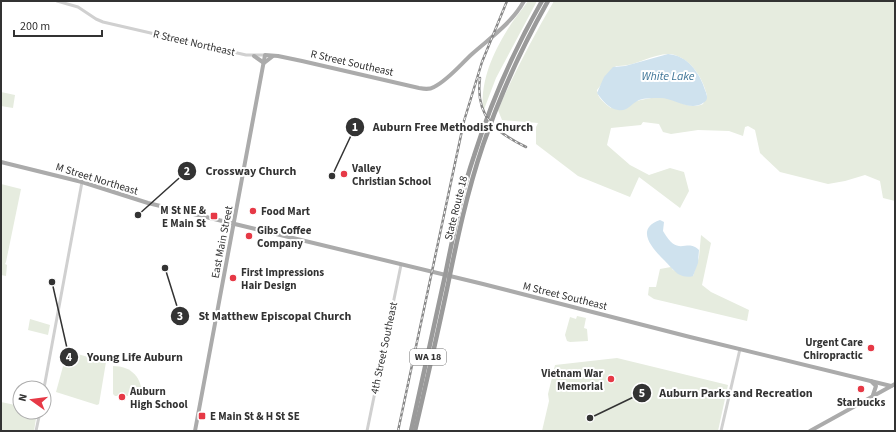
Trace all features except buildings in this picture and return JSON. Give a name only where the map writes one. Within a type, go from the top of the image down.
[{"type":"highway","name":"State Route 18","points":[[411,431],[445,284],[484,133],[519,44],[542,1]]},
{"type":"highway","name":"State Route 18","points":[[494,107],[548,1]]},
{"type":"highway","name":"State Route 18","points":[[415,431],[445,284]]},
{"type":"main road","name":"R Street Southeast","points":[[265,55],[426,89],[435,87],[443,81],[506,24],[515,15],[524,1]]},
{"type":"main road","name":"East Main Street","points":[[195,431],[265,55]]},
{"type":"main road","points":[[254,56],[264,63],[268,59],[275,56]]},
{"type":"main road","name":"M Street Northeast","points":[[1,162],[82,182],[148,203],[234,224]]},
{"type":"main road","name":"M Street Southeast","points":[[234,224],[894,386]]},
{"type":"main road","points":[[870,380],[876,386],[874,395]]},
{"type":"main road","points":[[810,431],[874,395],[894,386],[895,380]]},
{"type":"street","name":"R Street Northeast","points":[[57,1],[78,7],[103,22],[254,56],[265,55]]},
{"type":"street","points":[[45,380],[82,182]]},
{"type":"street","name":"4th Street Southeast","points":[[367,431],[401,265]]},
{"type":"street","points":[[721,431],[740,349]]},
{"type":"street","points":[[36,431],[38,420]]},
{"type":"shaded area","points":[[528,1],[537,1],[496,78],[483,112],[486,77],[494,55],[513,21]]},
{"type":"shaded area","points":[[554,1],[895,1],[895,201],[883,198],[880,181],[865,175],[828,184],[780,172],[760,153],[755,130],[748,126],[745,127],[743,136],[729,131],[698,130],[671,134],[663,132],[659,124],[643,122],[641,125],[611,128],[607,145],[630,165],[649,175],[670,168],[684,172],[689,191],[680,208],[639,177],[630,197],[578,176],[536,144],[536,127],[538,123],[502,120],[498,110],[517,69]],"holes":[[[664,54],[678,56],[690,64],[699,75],[707,95],[703,104],[698,106],[689,106],[660,97],[611,108],[598,96],[597,90],[616,66],[623,66]]]},
{"type":"shaded area","points":[[1,92],[15,95],[13,108],[1,106]]},
{"type":"shaded area","points":[[1,184],[21,189],[5,264],[7,265],[6,276],[1,275]]},
{"type":"shaded area","points":[[701,235],[711,243],[702,285],[711,292],[749,310],[747,321],[654,299],[648,295],[649,287],[656,287],[660,269],[671,267],[673,270],[693,276],[699,257]]},
{"type":"shaded area","points":[[577,316],[586,318],[584,328],[587,329],[588,341],[567,341],[565,335],[570,317],[576,319]]},
{"type":"shaded area","points":[[30,319],[50,325],[48,335],[28,330]]},
{"type":"shaded area","points":[[74,353],[106,362],[99,404],[97,405],[56,392],[65,359]]},
{"type":"shaded area","points":[[617,358],[728,385],[718,431],[542,431],[549,401],[548,394],[555,365]]},
{"type":"shaded area","points":[[113,366],[126,368],[135,374],[142,390],[142,396],[115,396],[113,394]]},
{"type":"shaded area","points":[[1,402],[12,404],[12,420],[36,420],[34,431],[1,431]]},
{"type":"water","name":"White Lake","points":[[668,54],[675,55],[687,61],[696,71],[703,84],[707,97],[705,102],[693,106],[660,98],[646,98],[639,100],[624,110],[621,110],[609,106],[597,93],[604,77],[613,67],[625,66]]},
{"type":"water","points":[[660,220],[664,222],[663,231],[674,244],[678,246],[690,245],[699,250],[698,263],[693,276],[687,277],[678,274],[651,245],[647,234],[648,228]]},
{"type":"railway","points":[[398,431],[464,121],[482,62],[507,1]]},
{"type":"railway","points":[[480,78],[479,91],[484,113],[497,129],[526,147]]},
{"type":"place","name":"Valley Christian School","points":[[344,174]]},
{"type":"place","name":"Auburn Free Methodist Church","points":[[332,176]]},
{"type":"place","name":"Food Mart","points":[[253,211]]},
{"type":"place","name":"Crossway Church","points":[[138,215]]},
{"type":"place","name":"M St NE & E Main St","points":[[214,216]]},
{"type":"place","name":"Gibs Coffee Company","points":[[249,236]]},
{"type":"place","name":"St Matthew Episcopal Church","points":[[165,268]]},
{"type":"place","name":"First Impressions Hair Design","points":[[233,278]]},
{"type":"place","name":"Young Life Auburn","points":[[52,282]]},
{"type":"place","name":"Urgent Care Chiropractic","points":[[871,348]]},
{"type":"place","name":"Vietnam War Memorial","points":[[611,379]]},
{"type":"place","name":"Starbucks","points":[[861,389]]},
{"type":"place","name":"Auburn High School","points":[[122,397]]},
{"type":"place","name":"E Main St & H St SE","points":[[202,416]]},
{"type":"place","name":"Auburn Parks and Recreation","points":[[590,418]]}]
